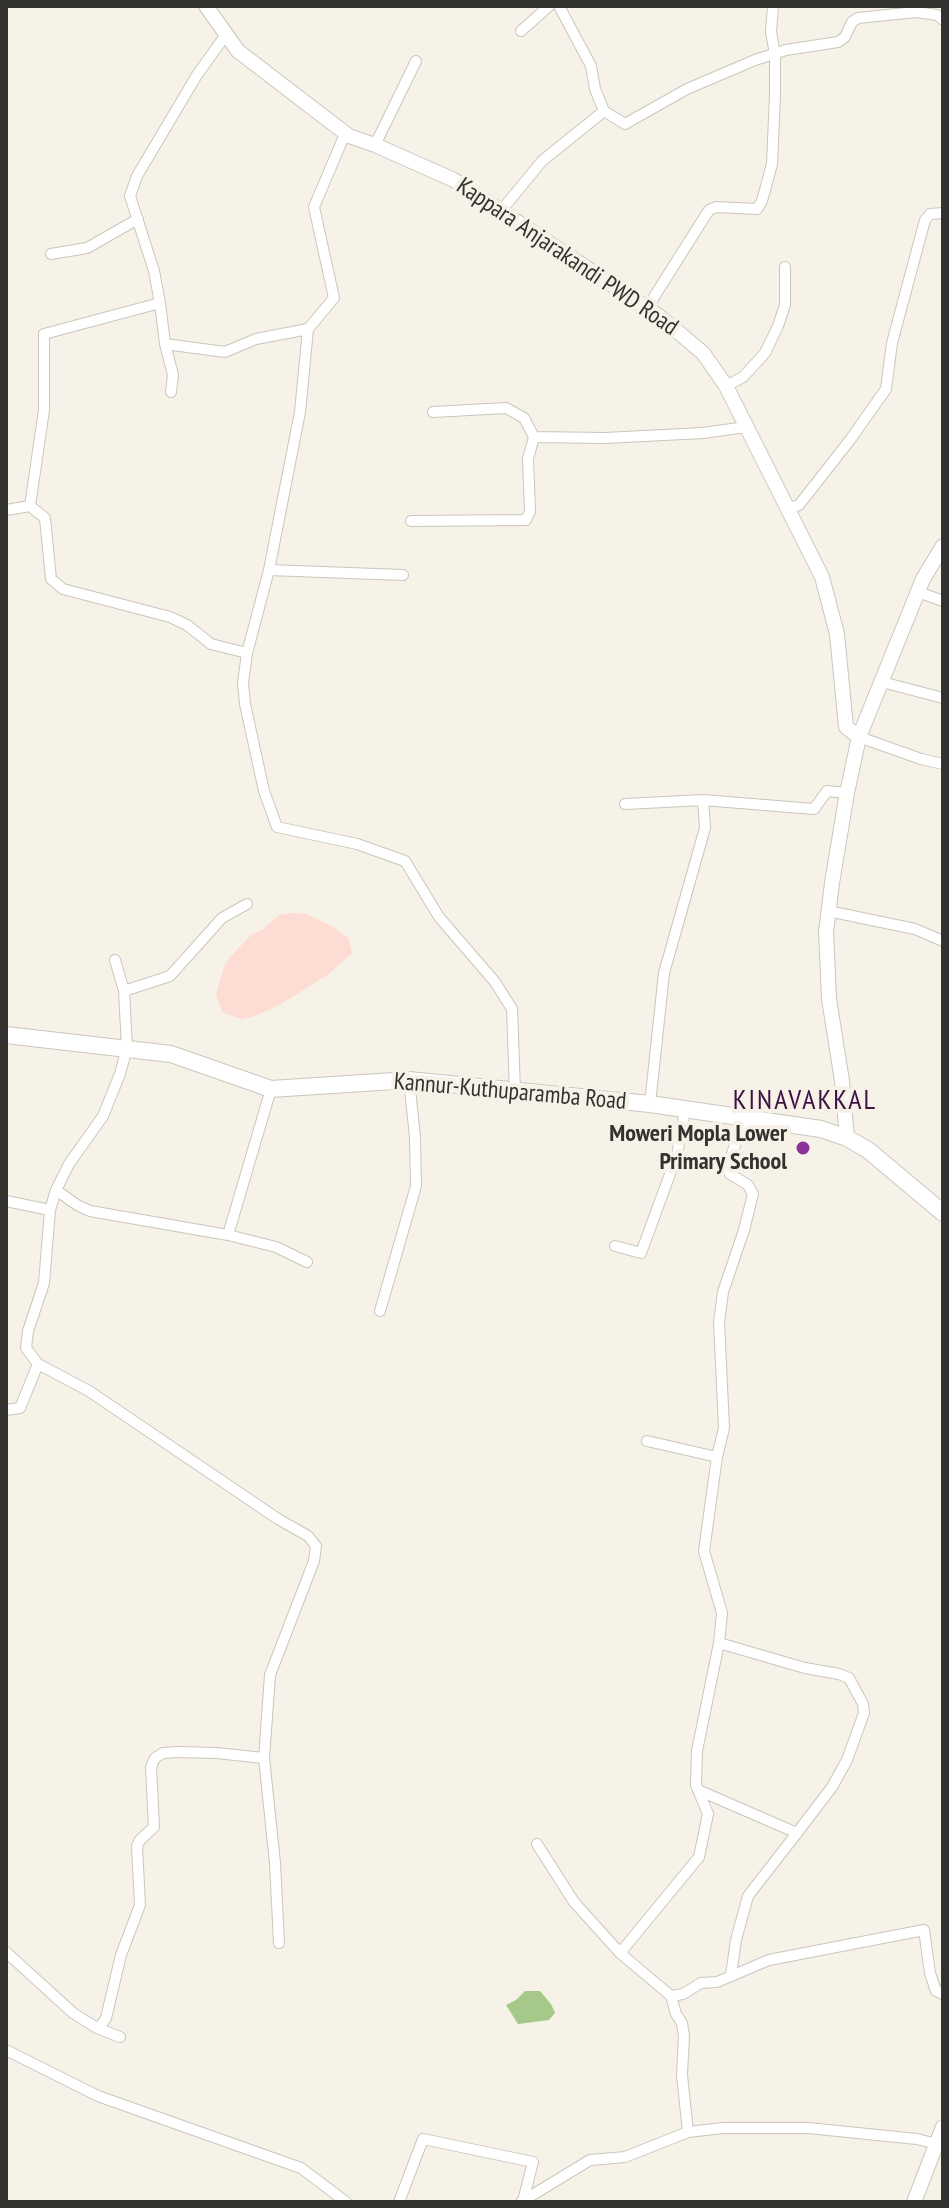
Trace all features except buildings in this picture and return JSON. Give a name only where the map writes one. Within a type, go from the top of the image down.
[{"type":"main road","name":"Kappara Anjarakandi PWD Road","points":[[206,6],[238,51],[345,134],[454,180],[647,308],[703,353],[726,386],[822,577],[837,634],[846,727],[859,737]]},
{"type":"main road","points":[[847,1138],[829,999],[826,932],[847,793],[859,737],[918,592],[943,546]]},
{"type":"main road","name":"Kannur-Kuthuparamba Road","points":[[6,1035],[171,1054],[271,1089],[409,1080],[650,1104],[821,1129],[868,1150],[943,1213]]},
{"type":"main road","points":[[914,2202],[940,2145],[943,2127]]},
{"type":"street","points":[[521,31],[549,6]]},
{"type":"street","points":[[559,6],[591,66],[595,89],[604,111],[625,124],[687,89],[775,54],[838,42],[858,18],[916,12],[937,15],[943,20]]},
{"type":"street","points":[[647,308],[709,210],[716,207],[757,209],[762,201],[772,164],[773,6]]},
{"type":"street","points":[[171,392],[173,375],[154,271],[130,196],[137,176],[197,75],[225,36]]},
{"type":"street","points":[[375,145],[416,61]]},
{"type":"street","points":[[501,211],[542,161],[604,111]]},
{"type":"street","points":[[345,134],[314,207],[334,298],[308,329],[300,412],[269,570],[247,653],[243,683],[245,704],[264,791],[277,827],[357,844],[405,861],[413,879],[439,917],[495,982],[512,1009],[515,1091]]},
{"type":"street","points":[[789,508],[799,505],[886,389],[895,335],[925,220],[930,214],[943,213]]},
{"type":"street","points":[[51,254],[87,248],[138,219]]},
{"type":"street","points":[[726,386],[743,377],[765,353],[785,305],[785,267]]},
{"type":"street","points":[[30,506],[44,410],[44,334],[160,303]]},
{"type":"street","points":[[165,344],[225,352],[256,339],[308,329]]},
{"type":"street","points":[[411,521],[526,520],[530,511],[528,459],[534,437],[524,418],[506,408],[433,412]]},
{"type":"street","points":[[534,437],[605,438],[703,433],[746,427]]},
{"type":"street","points":[[6,510],[30,506],[45,518],[51,579],[63,589],[170,617],[187,625],[211,644],[247,653]]},
{"type":"street","points":[[269,570],[403,575]]},
{"type":"street","points":[[918,592],[943,601]]},
{"type":"street","points":[[882,682],[943,698]]},
{"type":"street","points":[[859,737],[943,764]]},
{"type":"street","points":[[625,804],[703,800],[820,808],[827,791],[847,793]]},
{"type":"street","points":[[650,1104],[664,973],[705,828],[703,800]]},
{"type":"street","points":[[124,991],[170,976],[222,918],[247,904]]},
{"type":"street","points":[[828,911],[915,929],[943,941]]},
{"type":"street","points":[[115,960],[124,991],[127,1048],[103,1116],[69,1164],[56,1190],[50,1210],[44,1283],[28,1331],[26,1348],[38,1364],[89,1391],[308,1536],[316,1546],[314,1561],[270,1675],[264,1758],[275,1863],[279,1943]]},
{"type":"street","points":[[380,1311],[416,1186],[409,1080]]},
{"type":"street","points":[[228,1235],[271,1089]]},
{"type":"street","points":[[615,1246],[641,1253],[677,1155],[685,1110]]},
{"type":"street","points":[[620,1953],[699,1857],[708,1814],[698,1790],[697,1751],[722,1613],[704,1551],[724,1428],[719,1322],[723,1292],[753,1194],[748,1185],[730,1174],[727,1168],[744,1119]]},
{"type":"street","points":[[56,1190],[90,1211],[228,1235],[276,1247],[307,1262]]},
{"type":"street","points":[[6,1201],[50,1210]]},
{"type":"street","points":[[6,1410],[20,1408],[38,1364]]},
{"type":"street","points":[[647,1441],[717,1457]]},
{"type":"street","points":[[719,1643],[849,1678],[863,1704],[864,1713],[847,1760],[832,1787],[748,1896],[736,1940],[731,1975]]},
{"type":"street","points":[[97,2028],[106,2018],[121,1955],[140,1905],[137,1846],[154,1827],[151,1767],[155,1758],[163,1753],[178,1752],[264,1758]]},
{"type":"street","points":[[698,1790],[797,1833]]},
{"type":"street","points":[[537,1844],[574,1902],[620,1953],[671,1996],[684,2036],[682,2075],[688,2132]]},
{"type":"street","points":[[671,1996],[683,1994],[701,1983],[717,1982],[769,1960],[924,1930],[930,1973],[936,1991],[943,1994]]},
{"type":"street","points":[[6,1952],[73,2013],[97,2028],[120,2037]]},
{"type":"street","points":[[6,2050],[98,2096],[301,2168],[346,2202]]},
{"type":"street","points":[[522,2201],[590,2160],[625,2157],[688,2132],[723,2128],[808,2128],[917,2139],[940,2145]]},
{"type":"street","points":[[399,2202],[423,2139],[533,2162],[522,2201]]},
{"type":"shaded area","points":[[307,914],[335,928],[349,939],[352,953],[329,974],[255,1016],[241,1019],[222,1012],[216,995],[224,966],[230,957],[252,934],[262,930],[279,915]]},
{"type":"shaded area","points":[[525,1991],[540,1991],[551,2004],[555,2013],[549,2020],[518,2024],[506,2005]]},
{"type":"place","name":"Moweri Mopla Lower Primary School","points":[[803,1148]]},
{"type":"district","name":"KINAVAKKAL","points":[[805,1101]]}]
